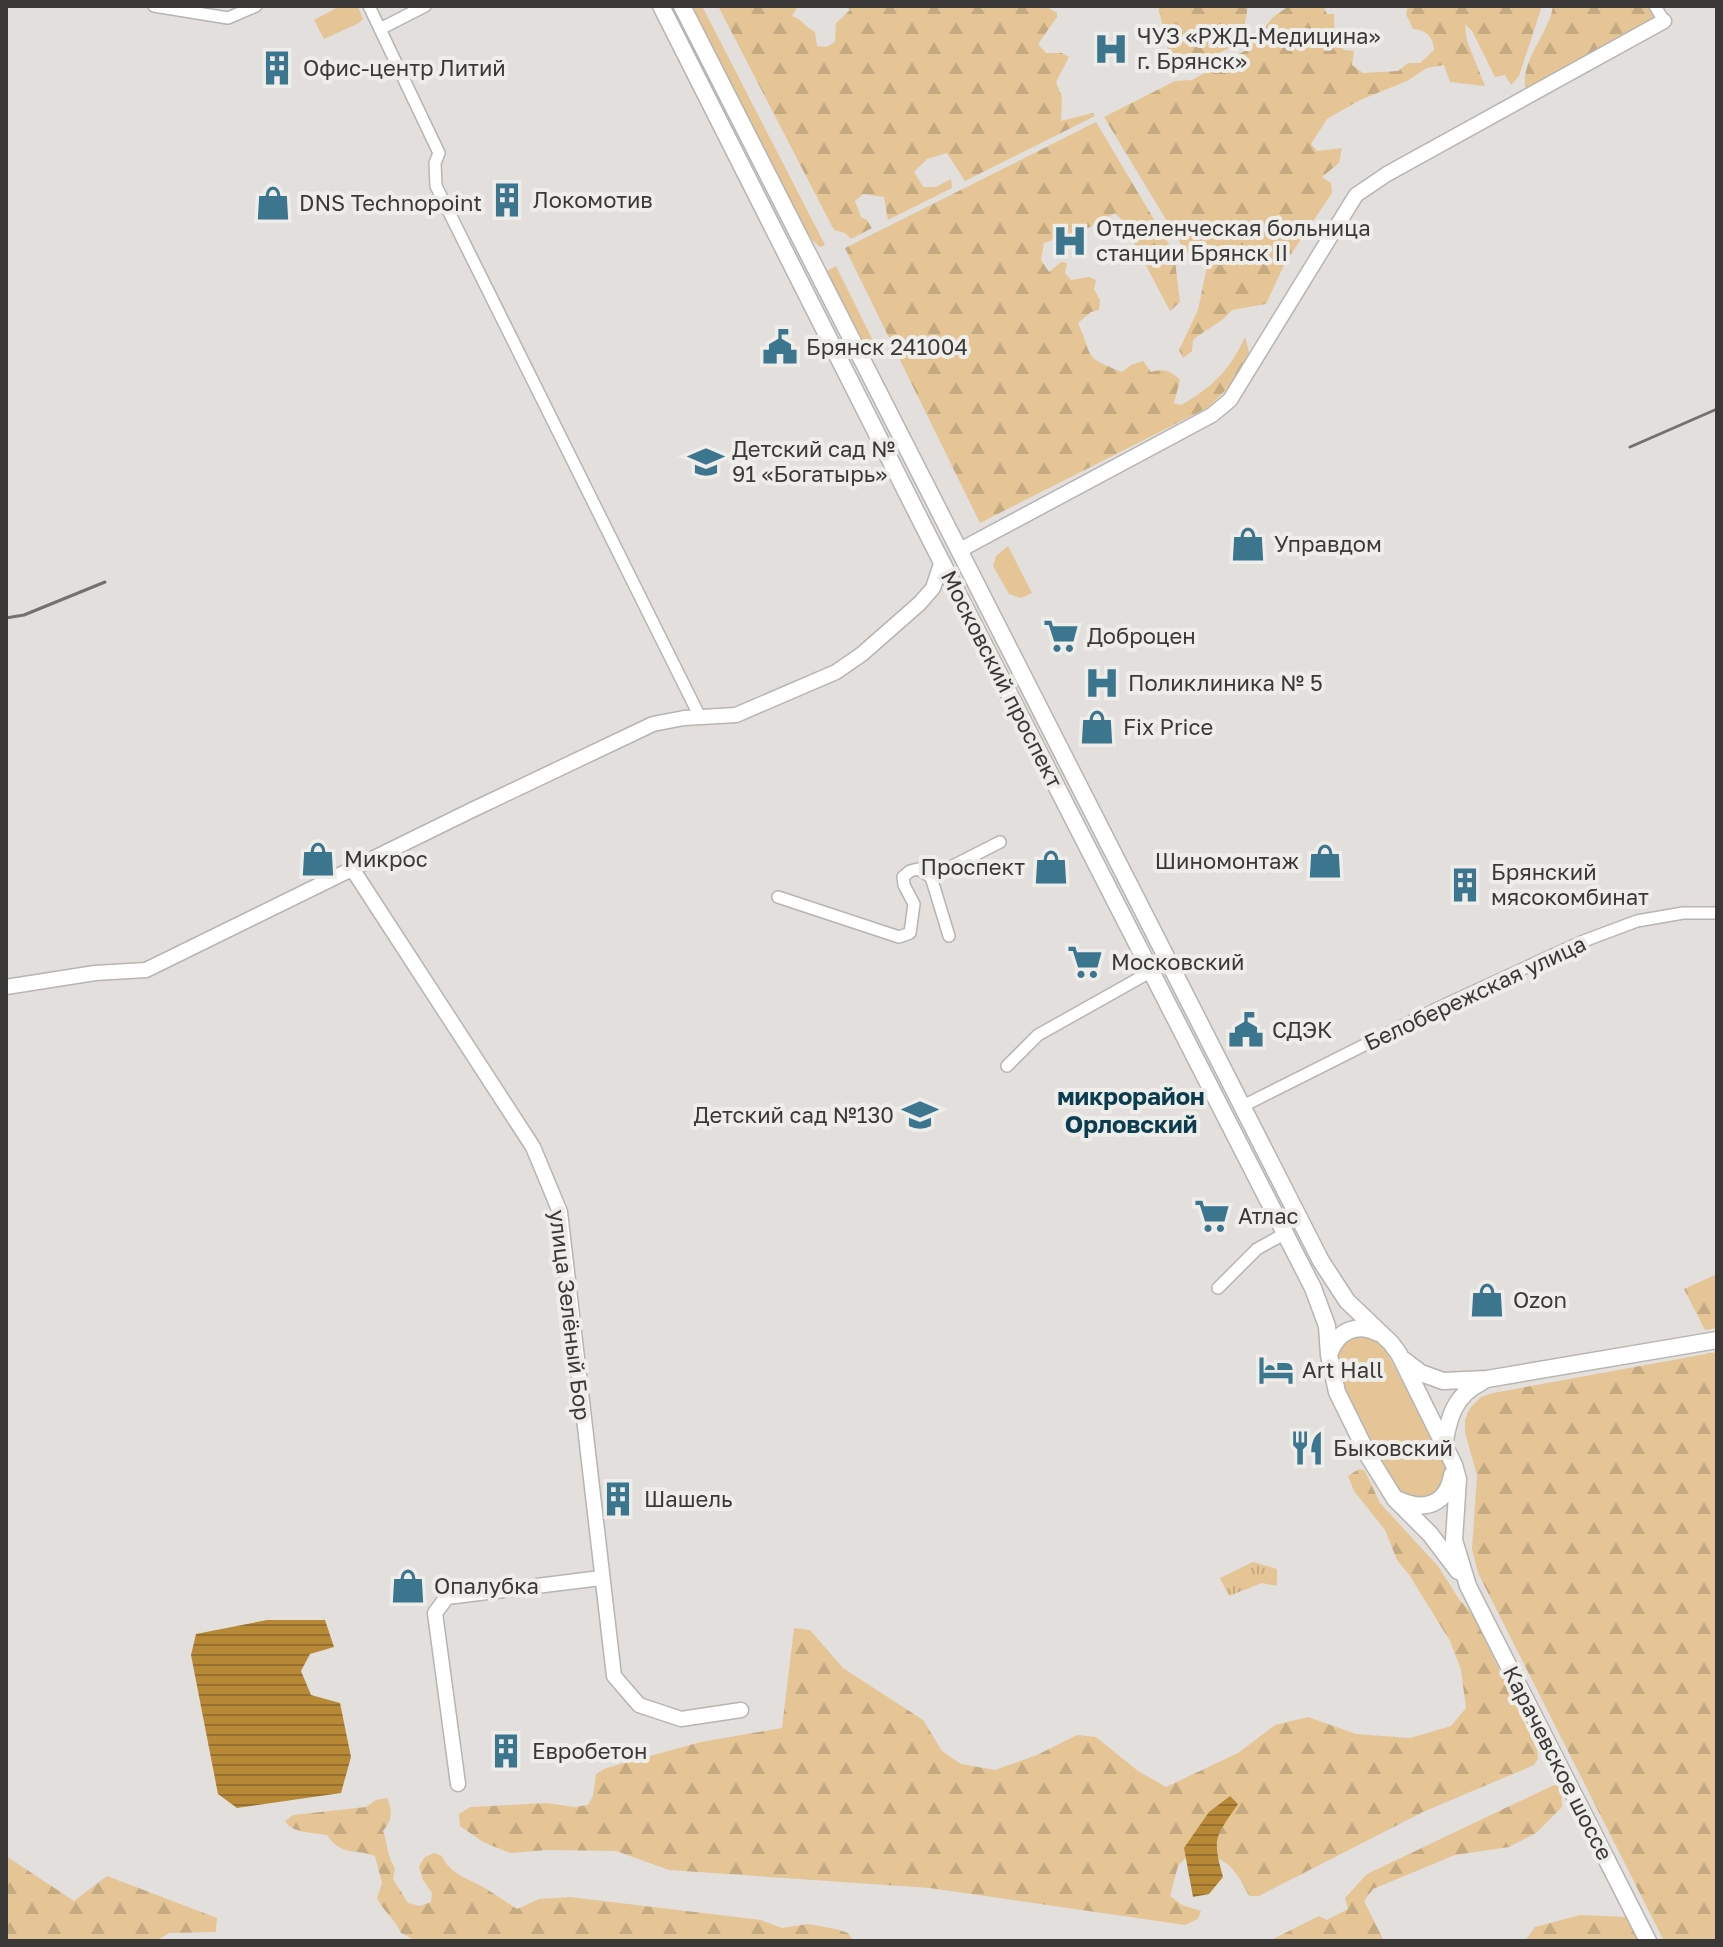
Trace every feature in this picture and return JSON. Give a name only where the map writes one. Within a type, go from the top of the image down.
[{"type":"main road","name":"Московский проспект","points":[[661,6],[1286,1233],[1323,1312],[1337,1392],[1369,1457],[1395,1499],[1430,1534],[1468,1586]]},
{"type":"main road","name":"Московский проспект","points":[[682,6],[1333,1282],[1359,1314],[1399,1354],[1454,1465]]},
{"type":"main road","points":[[942,561],[960,550]]},
{"type":"main road","points":[[1329,1355],[1339,1337],[1353,1329],[1371,1329],[1383,1335]]},
{"type":"main road","points":[[1399,1354],[1414,1369],[1443,1381],[1487,1379],[1717,1340]]},
{"type":"main road","points":[[1444,1447],[1447,1427],[1456,1404],[1471,1387],[1487,1379]]},
{"type":"main road","points":[[1395,1499],[1415,1507],[1431,1505],[1442,1499],[1449,1489],[1454,1465]]},
{"type":"main road","points":[[1454,1465],[1458,1479],[1454,1540],[1468,1586]]},
{"type":"main road","name":"Карачевское шоссе","points":[[1468,1586],[1648,1941]]},
{"type":"street","points":[[154,6],[228,18],[256,6]]},
{"type":"street","points":[[369,6],[439,153],[435,163],[436,186],[700,717]]},
{"type":"street","points":[[380,29],[425,6]]},
{"type":"street","points":[[960,550],[1212,415],[1230,400],[1356,195],[1387,174],[1664,21],[1655,6]]},
{"type":"street","points":[[6,987],[95,973],[146,970],[653,724],[673,719],[736,715],[836,672],[862,654],[920,603],[933,588],[942,561]]},
{"type":"street","points":[[931,877],[1000,842]]},
{"type":"street","points":[[778,897],[899,937],[910,933],[914,904],[903,877],[918,869],[931,877],[949,936]]},
{"type":"street","name":"улица Зелёный Бор","points":[[353,870],[533,1147],[560,1212],[614,1676],[639,1705],[681,1719],[741,1710]]},
{"type":"street","name":"Белобережская улица","points":[[1243,1106],[1438,1008],[1581,942],[1637,921],[1683,913],[1717,913]]},
{"type":"street","points":[[1007,1066],[1038,1035],[1152,971]]},
{"type":"street","points":[[1218,1288],[1257,1249],[1286,1233]]},
{"type":"street","points":[[458,1784],[435,1613],[447,1597],[601,1578]]},
{"type":"green space","points":[[340,6],[358,6],[363,19],[324,39],[314,20]]},
{"type":"green space","points":[[692,6],[702,6],[825,245],[820,247],[810,238]]},
{"type":"green space","points":[[718,6],[798,6],[792,16],[815,32],[817,46],[826,47],[835,42],[836,23],[850,10],[847,6],[979,6],[982,9],[986,6],[1045,6],[1057,13],[1057,17],[1038,44],[1046,53],[1062,53],[1069,57],[1056,82],[1062,97],[1061,121],[1093,113],[1095,116],[965,181],[947,153],[927,159],[914,172],[923,187],[936,187],[951,179],[952,188],[888,220],[884,197],[863,194],[855,201],[861,217],[872,228],[851,239],[845,233],[834,230]]},
{"type":"green space","points":[[1158,6],[1248,6],[1242,40],[1193,65],[1168,50]]},
{"type":"green space","points":[[1289,6],[1323,6],[1327,14],[1334,14],[1335,41],[1344,50],[1354,51],[1352,65],[1363,73],[1398,71],[1408,63],[1420,63],[1434,50],[1428,35],[1413,29],[1406,14],[1408,6],[1542,6],[1519,76],[1511,85],[1505,75],[1495,77],[1472,31],[1465,24],[1467,41],[1485,86],[1450,82],[1444,65],[1427,68],[1407,81],[1360,100],[1327,119],[1311,144],[1317,151],[1342,148],[1339,163],[1322,177],[1331,183],[1332,193],[1285,263],[1266,304],[1232,310],[1193,340],[1192,351],[1183,358],[1179,350],[1198,310],[1211,247],[1200,242],[1190,255],[1182,246],[1104,117],[1175,81],[1192,80],[1248,49],[1273,17]]},
{"type":"green space","points":[[1553,6],[1652,6],[1653,18],[1643,27],[1534,88],[1525,87],[1531,56],[1547,26]]},
{"type":"green space","points":[[1096,122],[1174,253],[1180,302],[1170,311],[1122,220],[1115,213],[1088,228],[1044,243],[1041,260],[1049,272],[1061,262],[1067,263],[1065,273],[1071,280],[1089,277],[1096,280],[1094,289],[1100,300],[1099,310],[1091,312],[1078,323],[1091,355],[1100,363],[1122,372],[1143,361],[1151,372],[1170,372],[1180,380],[1174,403],[1181,405],[1219,377],[1245,337],[1249,352],[1232,383],[1207,408],[980,523],[845,248]]},
{"type":"green space","points":[[836,266],[880,355],[872,359],[827,271]]},
{"type":"green space","points":[[1008,546],[1032,593],[1021,598],[1009,594],[993,566],[996,556]]},
{"type":"green space","points":[[1717,1274],[1717,1328],[1705,1330],[1684,1289]]},
{"type":"green space","points":[[1361,1336],[1370,1337],[1383,1345],[1445,1464],[1442,1485],[1428,1496],[1411,1497],[1394,1484],[1337,1375],[1340,1349],[1348,1341]]},
{"type":"green space","points":[[1717,1352],[1717,1941],[1664,1941],[1478,1573],[1472,1549],[1477,1475],[1465,1433],[1465,1420],[1470,1408],[1481,1397],[1493,1393]]},
{"type":"green space","points":[[1359,1469],[1365,1471],[1380,1503],[1438,1566],[1474,1616],[1537,1750],[1538,1759],[1534,1765],[1423,1812],[1259,1896],[1249,1896],[1239,1877],[1227,1864],[1192,1851],[1178,1866],[1170,1896],[1182,1905],[1201,1911],[1198,1919],[1185,1925],[930,1888],[669,1870],[616,1851],[510,1853],[483,1842],[460,1826],[459,1814],[470,1807],[547,1803],[574,1807],[588,1805],[593,1796],[596,1774],[606,1768],[701,1742],[782,1728],[794,1628],[810,1630],[843,1668],[923,1720],[942,1751],[961,1764],[995,1770],[1037,1755],[1077,1735],[1096,1737],[1138,1771],[1166,1787],[1238,1753],[1275,1725],[1308,1717],[1356,1734],[1410,1738],[1451,1726],[1466,1708],[1461,1670],[1450,1641],[1397,1560],[1385,1530],[1354,1491],[1348,1476]]},
{"type":"green space","points":[[1253,1562],[1277,1569],[1277,1586],[1262,1583],[1229,1596],[1220,1578]]},
{"type":"green space","points":[[1554,1785],[1561,1787],[1562,1807],[1536,1833],[1509,1847],[1455,1855],[1373,1889],[1364,1901],[1384,1941],[1269,1941],[1319,1916],[1327,1920],[1348,1909],[1345,1898],[1367,1874]]},
{"type":"green space","points":[[387,1798],[391,1816],[383,1831],[395,1868],[393,1879],[408,1903],[420,1906],[431,1902],[432,1893],[423,1880],[419,1866],[425,1857],[434,1853],[442,1856],[455,1872],[517,1909],[539,1899],[570,1897],[761,1920],[782,1928],[808,1924],[848,1933],[852,1939],[417,1941],[401,1933],[377,1898],[382,1883],[375,1856],[343,1849],[327,1835],[298,1830],[285,1821],[293,1815],[366,1807],[376,1800]]},
{"type":"green space","points":[[6,1856],[74,1901],[107,1876],[217,1918],[216,1932],[169,1933],[156,1941],[6,1941]]},
{"type":"green space","points":[[1580,1915],[1627,1917],[1639,1941],[1525,1941],[1535,1927]]},
{"type":"shaded area","points":[[267,1620],[325,1620],[334,1647],[310,1654],[301,1671],[311,1695],[340,1703],[351,1757],[341,1793],[237,1808],[218,1794],[191,1655],[196,1634]]},
{"type":"shaded area","points":[[1230,1796],[1238,1804],[1220,1831],[1217,1845],[1223,1877],[1209,1894],[1193,1897],[1184,1848],[1209,1812]]},
{"type":"railway","points":[[1630,447],[1717,409]]},
{"type":"railway","points":[[6,618],[24,615],[105,582]]},
{"type":"place","name":"ЧУЗ «РЖД-Медицина» г. Брянск»","points":[[1111,49]]},
{"type":"place","name":"Офис-центр Литий","points":[[277,68]]},
{"type":"place","name":"Локомотив","points":[[507,200]]},
{"type":"place","name":"DNS Technopoint","points":[[273,203]]},
{"type":"place","name":"Отделенческая больница станции Брянск II","points":[[1070,241]]},
{"type":"place","name":"Брянск 241004","points":[[780,347]]},
{"type":"place","name":"Детский сад № 91 «Богатырь»","points":[[706,462]]},
{"type":"place","name":"Управдом","points":[[1248,544]]},
{"type":"place","name":"Доброцен","points":[[1061,636]]},
{"type":"place","name":"Поликлиника № 5","points":[[1102,683]]},
{"type":"place","name":"Fix Price","points":[[1097,727]]},
{"type":"place","name":"Микрос","points":[[318,859]]},
{"type":"place","name":"Шиномонтаж","points":[[1325,861]]},
{"type":"place","name":"Проспект","points":[[1051,867]]},
{"type":"place","name":"Брянский мясокомбинат","points":[[1465,885]]},
{"type":"place","name":"Московский","points":[[1085,962]]},
{"type":"place","name":"СДЭК","points":[[1246,1030]]},
{"type":"place","name":"Детский сад №130","points":[[920,1115]]},
{"type":"place","name":"Атлас","points":[[1212,1216]]},
{"type":"place","name":"Ozon","points":[[1487,1300]]},
{"type":"place","name":"Art Hall","points":[[1276,1370]]},
{"type":"place","name":"Быковский","points":[[1307,1448]]},
{"type":"place","name":"Шашель","points":[[618,1499]]},
{"type":"place","name":"Опалубка","points":[[408,1586]]},
{"type":"place","name":"Евробетон","points":[[506,1751]]},
{"type":"district","name":"микрорайон Орловский","points":[[1131,1111]]}]
